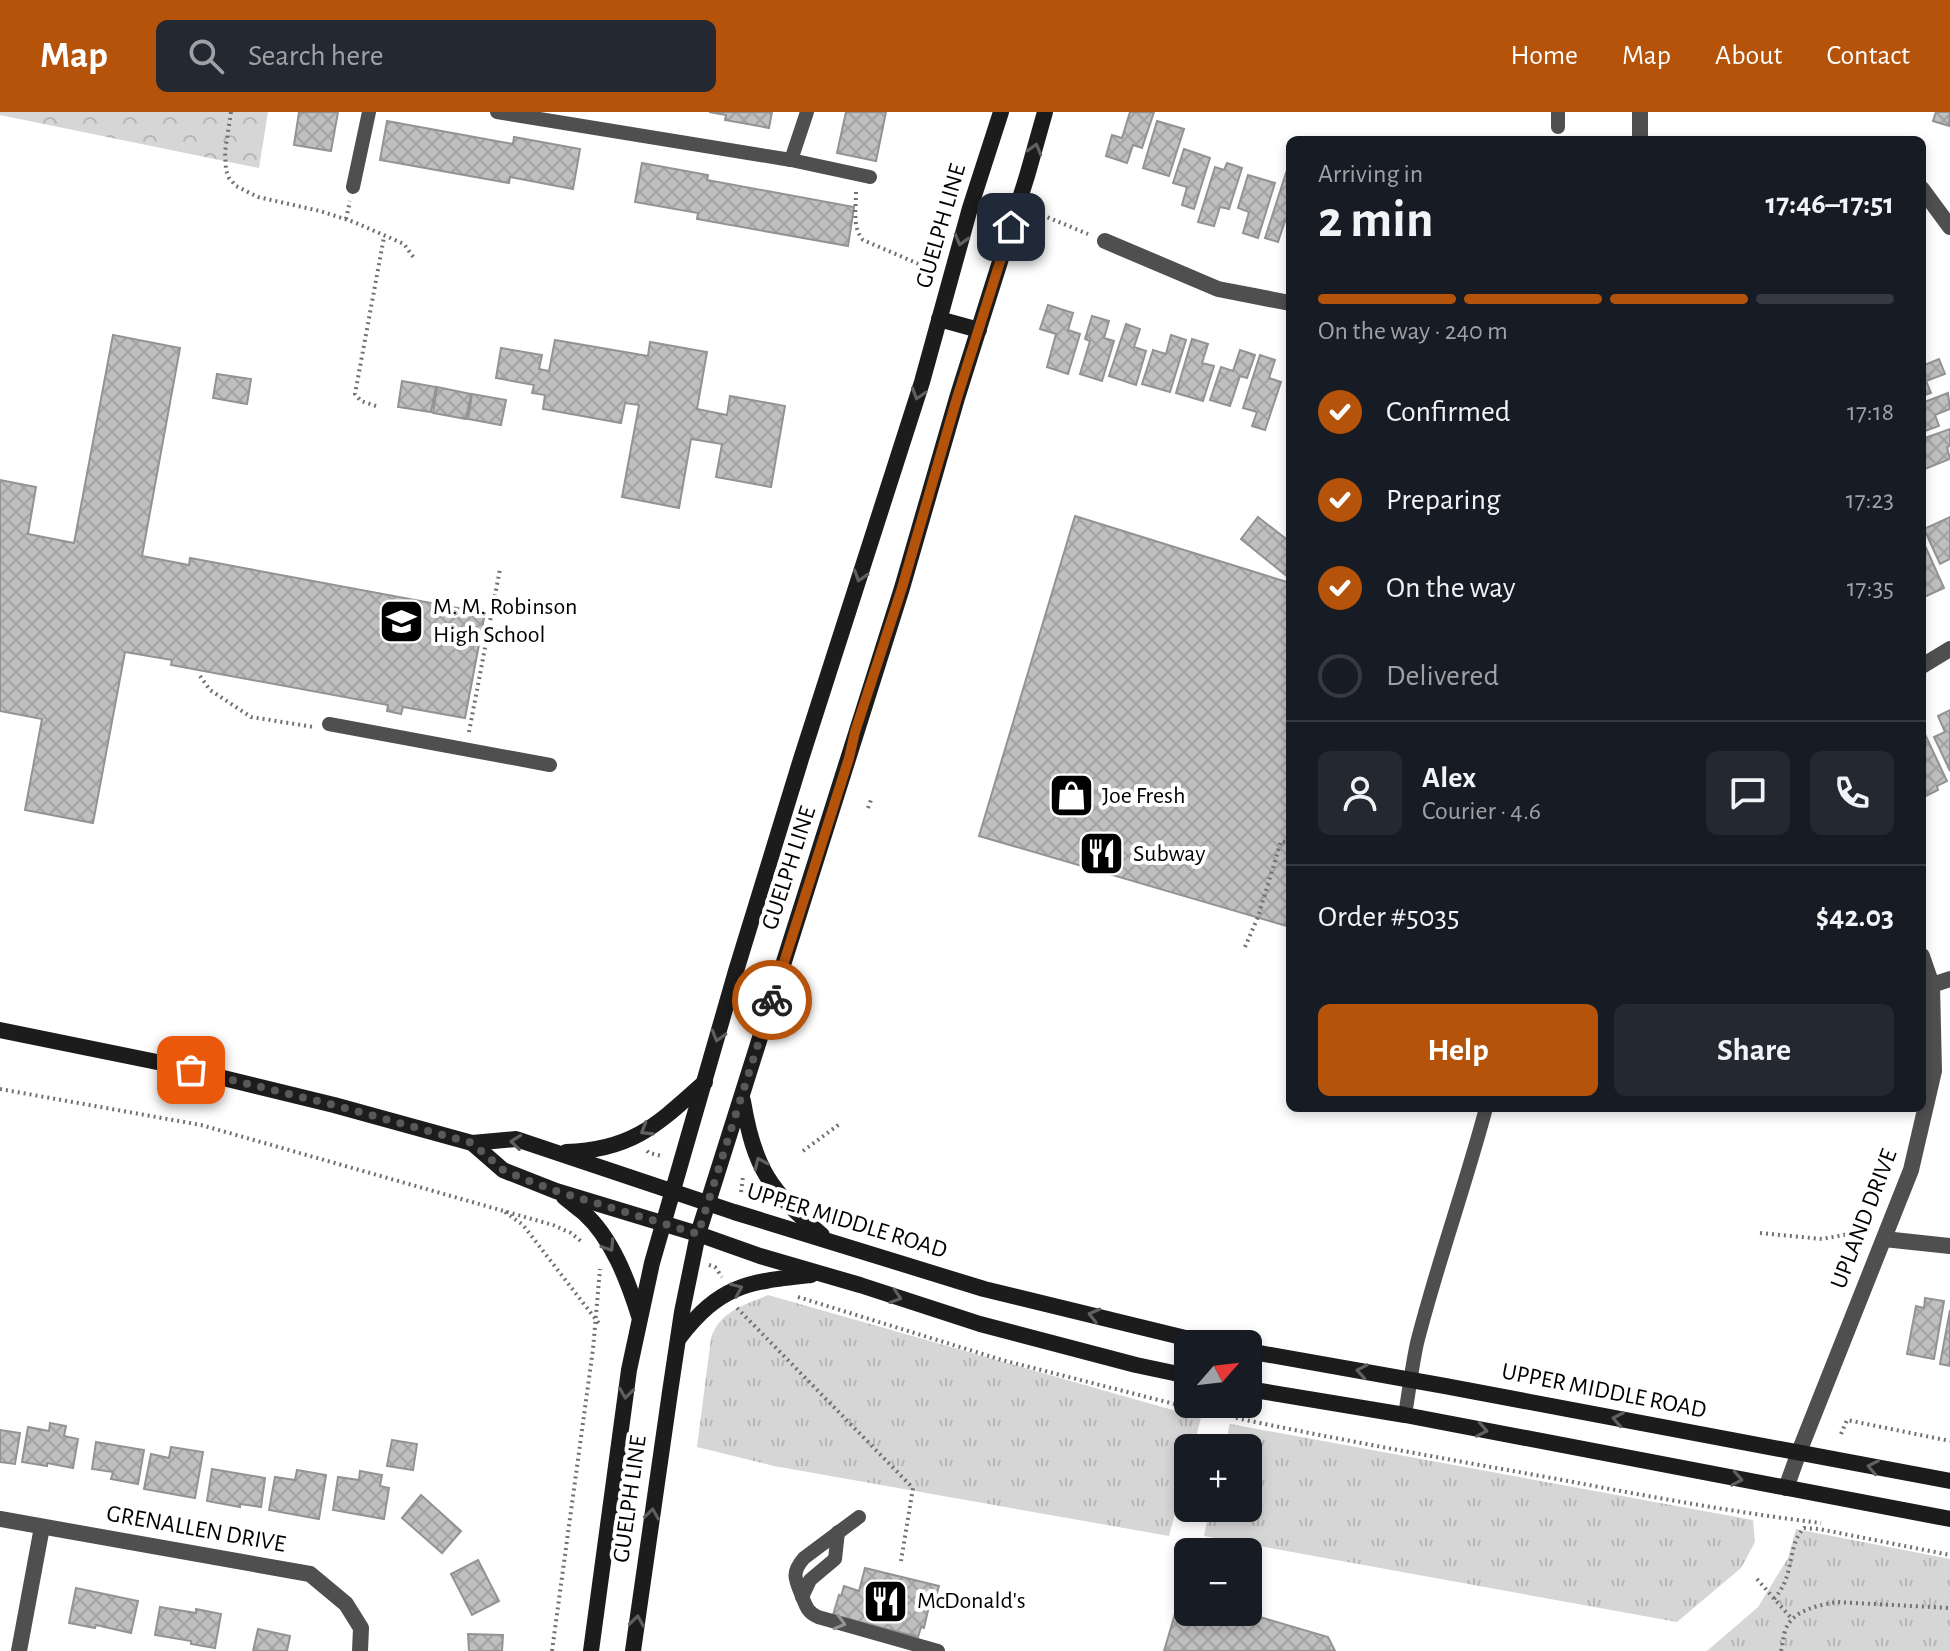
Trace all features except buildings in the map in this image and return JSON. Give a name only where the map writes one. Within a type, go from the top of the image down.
[{"type":"main road","name":"GUELPH LINE","points":[[591,1651],[629,1370],[639,1316],[663,1225],[736,971],[917,397],[970,208],[1001,112]]},
{"type":"main road","name":"GUELPH LINE","points":[[633,1651],[679,1339],[698,1234],[902,588],[1045,112]]},
{"type":"main road","points":[[939,319],[979,330]]},
{"type":"main road","name":"UPPER MIDDLE ROAD","points":[[0,1030],[162,1063],[472,1143],[516,1139],[707,1203],[984,1289],[1174,1335]]},
{"type":"main road","points":[[558,1152],[617,1144],[638,1136],[706,1081]]},
{"type":"main road","points":[[742,1098],[749,1136],[768,1180],[801,1218],[829,1241]]},
{"type":"main road","name":"UPPER MIDDLE ROAD","points":[[472,1143],[503,1170],[556,1191],[980,1324],[1174,1373]]},
{"type":"main road","points":[[556,1191],[587,1215],[607,1242],[619,1263],[639,1316]]},
{"type":"main road","points":[[679,1339],[711,1304],[739,1287],[765,1280],[822,1274]]},
{"type":"main road","name":"UPPER MIDDLE ROAD","points":[[1262,1353],[1950,1481]]},
{"type":"main road","points":[[1262,1391],[1405,1415],[1950,1519]]},
{"type":"street","points":[[1640,112],[1640,136]]},
{"type":"street","points":[[1926,194],[1950,227]]},
{"type":"street","points":[[1105,241],[1218,289],[1286,302]]},
{"type":"street","points":[[1926,664],[1950,649]]},
{"type":"street","name":"UPLAND DRIVE","points":[[1926,968],[1932,985],[1934,1071],[1926,1105]]},
{"type":"street","points":[[1932,985],[1950,979]]},
{"type":"street","name":"UPLAND DRIVE","points":[[1786,1488],[1911,1170],[1924,1112]]},
{"type":"street","points":[[1884,1239],[1950,1246]]},
{"type":"street","name":"GRENALLEN DRIVE","points":[[0,1519],[310,1574],[346,1604],[361,1628],[360,1651]]},
{"type":"street","points":[[19,1651],[42,1527]]},
{"type":"lane","points":[[353,187],[369,112]]},
{"type":"lane","points":[[497,112],[791,160],[863,176]]},
{"type":"lane","points":[[791,160],[807,112]]},
{"type":"lane","points":[[329,724],[550,765]]},
{"type":"lane","points":[[1405,1415],[1417,1346],[1434,1281],[1485,1112]]},
{"type":"lane","points":[[859,1517],[797,1566],[795,1580],[807,1609],[818,1617],[938,1651]]},
{"type":"lane","points":[[802,1597],[810,1580],[835,1559],[838,1532]]},
{"type":"path","points":[[231,112],[225,152],[226,170],[236,186],[258,197],[354,222],[404,244],[414,258]]},
{"type":"path","points":[[863,176],[856,225],[858,235],[928,268]]},
{"type":"path","points":[[1042,215],[1105,241]]},
{"type":"path","points":[[376,406],[361,401],[355,394],[384,237]]},
{"type":"path","points":[[465,749],[500,569]]},
{"type":"path","points":[[200,676],[210,690],[251,717],[318,728],[329,724]]},
{"type":"path","points":[[868,808],[871,800]]},
{"type":"path","points":[[1245,947],[1258,917],[1281,841],[1286,842]]},
{"type":"path","points":[[0,1089],[201,1125],[553,1225],[571,1233],[583,1243]]},
{"type":"path","points":[[803,1151],[841,1123]]},
{"type":"path","points":[[644,1145],[649,1153],[662,1156]]},
{"type":"path","points":[[646,1163],[649,1153]]},
{"type":"path","points":[[731,1175],[743,1177],[750,1174]]},
{"type":"path","points":[[741,1192],[743,1177]]},
{"type":"path","points":[[501,1209],[523,1225],[601,1326]]},
{"type":"path","points":[[1760,1233],[1822,1239],[1860,1232]]},
{"type":"path","points":[[552,1651],[593,1349],[600,1270],[597,1261]]},
{"type":"path","points":[[715,1267],[724,1279]]},
{"type":"path","points":[[799,1297],[1002,1360],[1174,1404]]},
{"type":"path","points":[[738,1310],[913,1488],[901,1561]]},
{"type":"path","points":[[1236,1418],[1363,1445],[1723,1509],[1821,1523]]},
{"type":"path","points":[[1841,1434],[1847,1420],[1950,1441]]},
{"type":"path","points":[[1819,1529],[1825,1512]]},
{"type":"path","points":[[1774,1599],[1787,1579],[1797,1535],[1804,1528],[1950,1555]]},
{"type":"path","points":[[1757,1579],[1792,1619]]},
{"type":"path","points":[[1781,1651],[1784,1634],[1792,1619],[1811,1608],[1836,1602],[1950,1608]]},
{"type":"green space","points":[[0,112],[268,112],[259,168],[0,115]]},
{"type":"green space","points":[[768,1295],[1174,1410],[1174,1418],[1201,1418],[1197,1434],[1174,1434],[1174,1518],[1169,1536],[774,1466],[697,1447],[711,1338],[720,1321],[742,1306]]},
{"type":"green space","points":[[1230,1424],[1753,1520],[1755,1542],[1741,1568],[1677,1622],[1262,1547],[1262,1538],[1204,1536],[1207,1522],[1262,1522],[1262,1434],[1228,1434]]},
{"type":"green space","points":[[1796,1529],[1950,1559],[1950,1651],[1707,1651],[1758,1607],[1788,1558]]},
{"type":"way so far","points":[[191,1070],[472,1143],[503,1170],[529,1181],[698,1234],[772,1000]]},
{"type":"place","name":"M. M. Robinson High School","points":[[402,621]]},
{"type":"place","name":"Joe Fresh","points":[[1071,796]]},
{"type":"place","name":"Subway","points":[[1102,854]]},
{"type":"place","name":"McDonald's","points":[[886,1601]]},
{"type":"route","points":[[772,1000],[902,588],[1011,227]]}]
